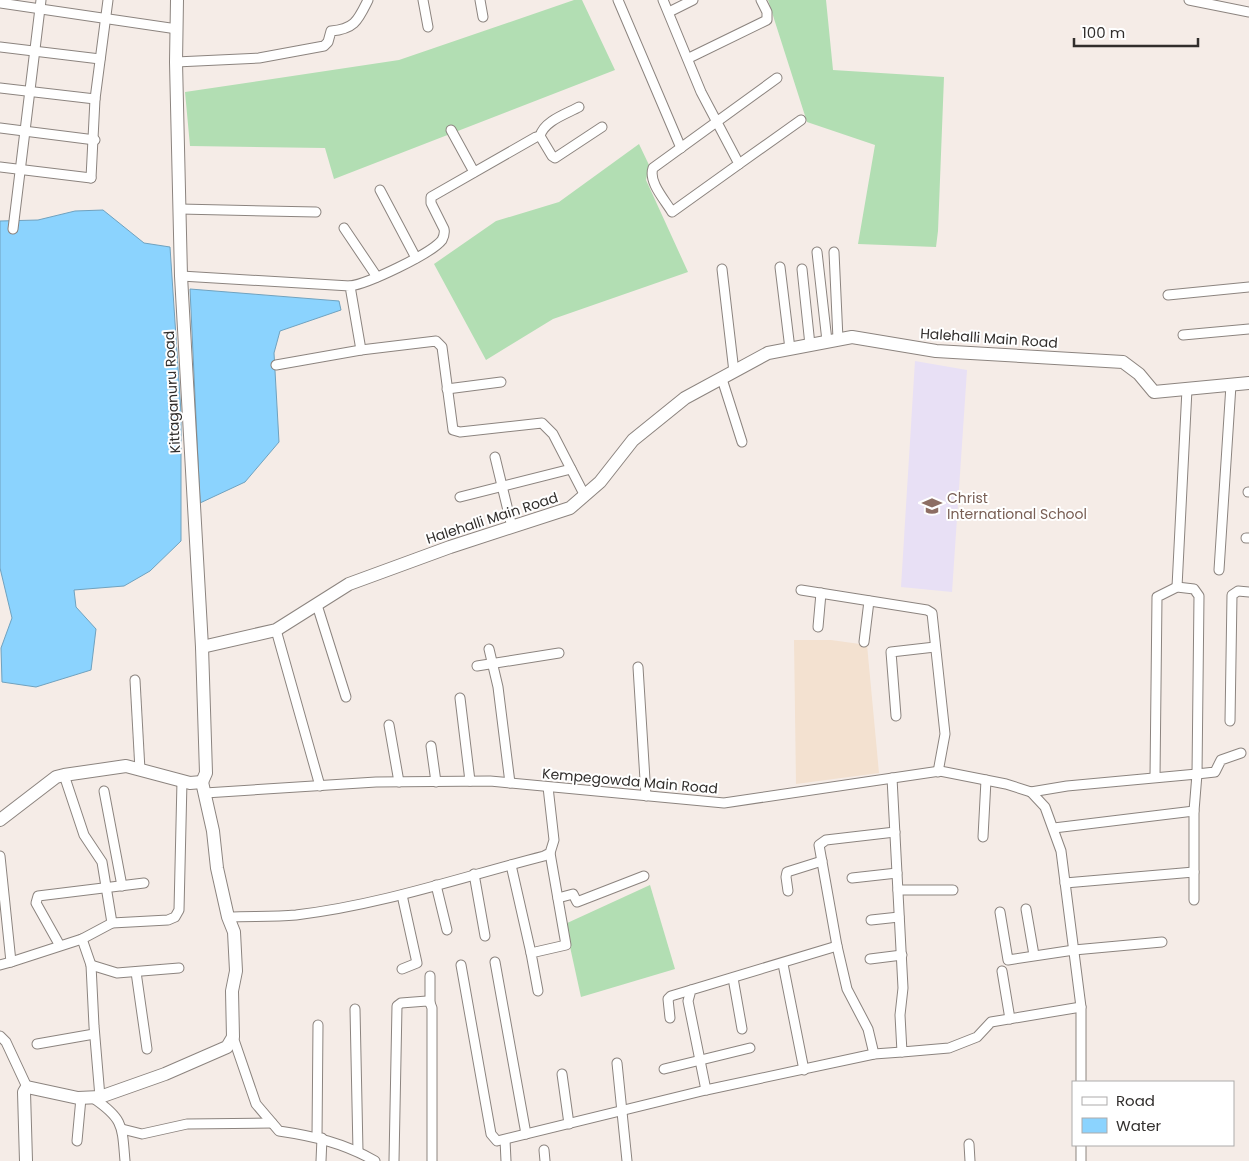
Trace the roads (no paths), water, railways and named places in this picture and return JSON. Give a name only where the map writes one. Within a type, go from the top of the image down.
[{"type":"street","points":[[0,167],[91,178],[95,140],[95,99],[108,0]]},
{"type":"street","name":"Kittaganuru Road","points":[[177,0],[176,62],[181,276],[202,647],[206,772],[204,788]]},
{"type":"street","points":[[176,62],[260,58],[324,46],[328,42],[331,31],[344,30],[357,22],[368,0]]},
{"type":"street","points":[[423,0],[428,27]]},
{"type":"street","points":[[480,0],[483,17]]},
{"type":"street","points":[[618,0],[681,148]]},
{"type":"street","points":[[663,0],[689,58],[701,92],[739,164]]},
{"type":"street","points":[[668,12],[693,0]]},
{"type":"street","points":[[689,58],[767,20],[767,12],[760,0]]},
{"type":"street","points":[[1189,0],[1232,4],[1249,12]]},
{"type":"street","points":[[0,3],[40,4],[105,18],[177,28]]},
{"type":"street","points":[[13,229],[40,4]]},
{"type":"street","points":[[0,47],[100,59]]},
{"type":"street","points":[[777,78],[653,168],[651,173],[672,212],[801,120]]},
{"type":"street","points":[[0,88],[95,99]]},
{"type":"street","points":[[181,276],[350,286],[358,285],[377,277],[416,258],[440,242],[445,233],[431,203],[432,197],[540,136],[542,130],[548,124],[579,107]]},
{"type":"street","points":[[540,136],[552,156],[556,158],[602,127]]},
{"type":"street","points":[[0,128],[95,140]]},
{"type":"street","points":[[451,130],[474,172]]},
{"type":"street","points":[[380,190],[416,258]]},
{"type":"street","points":[[180,209],[316,212]]},
{"type":"street","points":[[344,228],[377,277]]},
{"type":"street","points":[[817,252],[832,340]]},
{"type":"street","points":[[832,340],[834,252]]},
{"type":"street","points":[[780,266],[790,349]]},
{"type":"street","points":[[722,269],[734,372]]},
{"type":"street","points":[[802,269],[810,344]]},
{"type":"street","points":[[350,286],[361,350]]},
{"type":"street","points":[[1168,295],[1249,287]]},
{"type":"street","points":[[1183,335],[1249,329]]},
{"type":"street","name":"Halehalli Main Road","points":[[202,647],[276,630],[349,584],[447,548],[570,508],[600,482],[633,440],[685,398],[768,353],[852,336],[936,351],[1123,362],[1139,374],[1154,392],[1249,383]]},
{"type":"street","points":[[276,365],[361,350],[436,341],[442,347],[451,425],[456,432],[542,423],[554,434],[585,496]]},
{"type":"street","points":[[722,379],[742,442]]},
{"type":"street","points":[[448,389],[502,382]]},
{"type":"street","points":[[1219,570],[1231,385]]},
{"type":"street","points":[[1177,587],[1187,389]]},
{"type":"street","points":[[495,457],[512,527]]},
{"type":"street","points":[[460,497],[571,469]]},
{"type":"street","points":[[1155,777],[1157,597],[1177,587],[1194,589],[1198,596],[1198,774],[1194,811],[1194,900]]},
{"type":"street","points":[[801,590],[930,611],[933,615],[945,734],[938,772]]},
{"type":"street","points":[[1230,721],[1232,595],[1238,591],[1249,592]]},
{"type":"street","points":[[818,628],[821,593]]},
{"type":"street","points":[[864,642],[869,601]]},
{"type":"street","points":[[317,605],[346,697]]},
{"type":"street","points":[[276,630],[320,786]]},
{"type":"street","points":[[896,716],[891,652],[935,647]]},
{"type":"street","points":[[489,649],[498,687],[510,783]]},
{"type":"street","points":[[477,666],[559,653]]},
{"type":"street","points":[[638,667],[646,796]]},
{"type":"street","points":[[135,680],[140,770]]},
{"type":"street","points":[[460,698],[470,781]]},
{"type":"street","points":[[389,724],[399,782]]},
{"type":"street","points":[[430,746],[436,782]]},
{"type":"street","name":"Kempegowda Main Road","points":[[204,788],[470,781],[724,803],[938,772],[986,780],[1031,792],[1067,786],[1215,772],[1221,760],[1240,753]]},
{"type":"street","points":[[0,820],[56,777],[64,774],[126,766],[204,788],[213,831],[216,868],[228,917],[234,932],[236,949],[236,971],[232,991],[233,1037],[256,1104],[279,1131],[319,1137],[374,1161]]},
{"type":"street","points":[[64,774],[84,836],[102,862],[112,923]]},
{"type":"street","points":[[892,778],[902,955],[903,988],[900,1014],[902,1052]]},
{"type":"street","points":[[983,837],[986,780]]},
{"type":"street","points":[[0,965],[59,944],[82,939],[112,923],[168,920],[175,917],[178,910],[182,781]]},
{"type":"street","points":[[531,953],[566,945],[550,853],[554,840],[548,787]]},
{"type":"street","points":[[104,791],[122,886]]},
{"type":"street","points":[[1031,792],[1045,807],[1061,851],[1081,1007],[1081,1081]]},
{"type":"street","points":[[1054,828],[1194,811]]},
{"type":"street","points":[[874,1054],[868,1029],[849,995],[837,946],[819,848],[823,840],[895,832]]},
{"type":"street","points":[[228,917],[295,915],[402,895],[550,853]]},
{"type":"street","points":[[0,856],[11,962]]},
{"type":"street","points":[[788,891],[787,872],[822,861]]},
{"type":"street","points":[[511,865],[538,991]]},
{"type":"street","points":[[1065,883],[1194,872]]},
{"type":"street","points":[[852,878],[897,873]]},
{"type":"street","points":[[474,874],[485,936]]},
{"type":"street","points":[[558,898],[573,894],[577,902],[644,876]]},
{"type":"street","points":[[59,944],[36,904],[36,898],[144,883]]},
{"type":"street","points":[[436,885],[447,930]]},
{"type":"street","points":[[898,890],[953,890]]},
{"type":"street","points":[[402,895],[417,963],[402,969]]},
{"type":"street","points":[[1026,909],[1034,956]]},
{"type":"street","points":[[1000,912],[1006,958],[1010,960],[1074,950],[1162,942]]},
{"type":"street","points":[[871,920],[899,917]]},
{"type":"street","points":[[77,1141],[92,1098],[94,1034],[91,965],[82,939]]},
{"type":"street","points":[[670,1018],[668,999],[671,996],[783,964],[837,946]]},
{"type":"street","points":[[870,959],[902,955]]},
{"type":"street","points":[[495,962],[526,1134]]},
{"type":"street","points":[[783,964],[804,1070]]},
{"type":"street","points":[[91,965],[117,973],[179,968]]},
{"type":"street","points":[[461,965],[491,1134],[494,1140],[505,1140],[706,1090],[874,1054],[949,1048],[977,1037],[991,1022],[1081,1007]]},
{"type":"street","points":[[1002,971],[1010,1019]]},
{"type":"street","points":[[136,972],[147,1049]]},
{"type":"street","points":[[430,976],[432,1161]]},
{"type":"street","points":[[733,978],[742,1029]]},
{"type":"street","points":[[691,990],[688,1001],[706,1090]]},
{"type":"street","points":[[394,1161],[397,1006],[401,1003],[430,1003]]},
{"type":"street","points":[[355,1009],[360,1155]]},
{"type":"street","points":[[318,1025],[320,1161]]},
{"type":"street","points":[[37,1044],[94,1034]]},
{"type":"street","points":[[0,1036],[6,1042],[27,1086]]},
{"type":"street","points":[[92,1098],[165,1074],[227,1047],[233,1037]]},
{"type":"street","points":[[664,1068],[750,1048]]},
{"type":"street","points":[[617,1063],[624,1111],[627,1161]]},
{"type":"street","points":[[562,1074],[569,1124]]},
{"type":"street","points":[[27,1086],[92,1098],[112,1110],[122,1129],[125,1161]]},
{"type":"street","points":[[26,1161],[24,1092],[27,1086]]},
{"type":"street","points":[[122,1129],[142,1134],[187,1124],[272,1123]]},
{"type":"street","points":[[505,1140],[506,1161]]},
{"type":"street","points":[[969,1144],[970,1161]]},
{"type":"street","points":[[1081,1146],[1081,1161]]},
{"type":"street","points":[[544,1150],[544,1161]]},
{"type":"water","points":[[103,210],[144,243],[170,247],[181,412],[181,541],[150,571],[124,586],[74,590],[76,607],[96,629],[91,670],[36,687],[2,682],[1,648],[12,618],[0,568],[0,221],[38,220],[75,211]]},
{"type":"water","points":[[190,289],[339,301],[341,310],[280,331],[274,353],[279,442],[245,482],[200,503]]},
{"type":"place","name":"Christ International School","points":[[932,506]]}]
